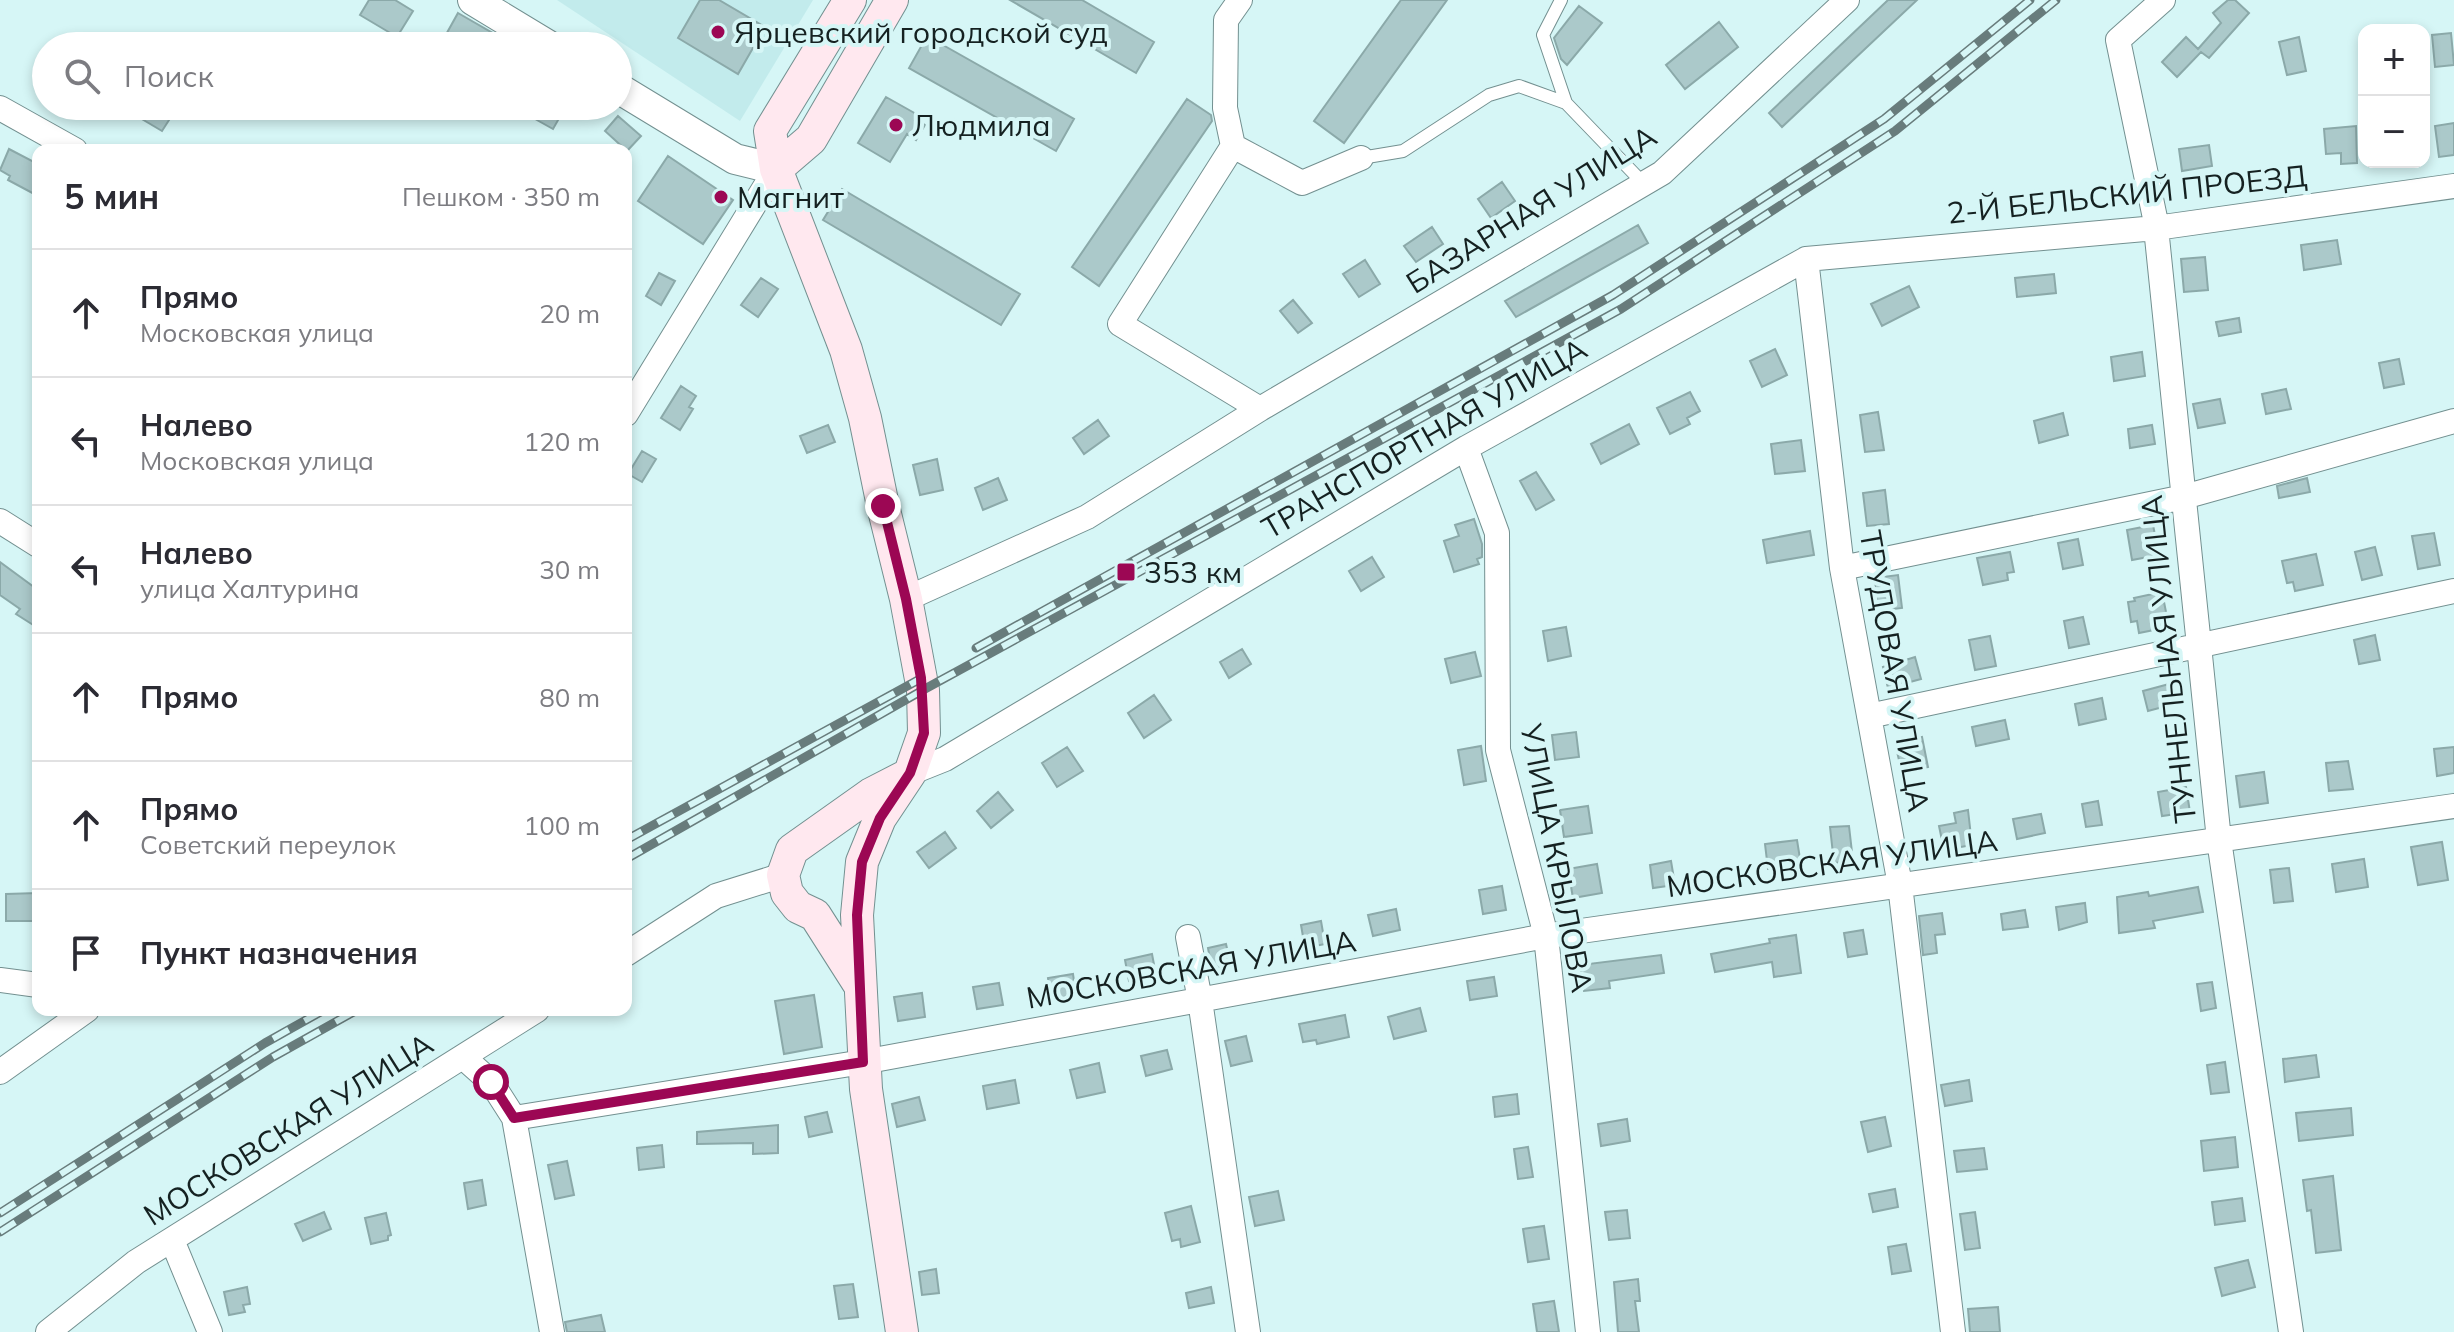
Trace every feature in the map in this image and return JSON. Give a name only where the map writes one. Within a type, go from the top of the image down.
[{"type":"main road","points":[[850,0],[770,131],[776,169],[846,350],[865,418],[923,690],[924,733],[910,773],[880,818],[861,878],[857,915],[863,1062],[902,1332]]},
{"type":"main road","points":[[776,169],[811,139],[892,0]]},
{"type":"main road","points":[[861,878],[841,912],[815,915],[798,907],[787,893],[783,875],[792,850],[858,803],[910,773]]},
{"type":"main road","points":[[815,836],[843,840],[861,878]]},
{"type":"main road","points":[[815,915],[859,984]]},
{"type":"street","points":[[473,0],[526,32]]},
{"type":"street","points":[[1240,0],[1226,20],[1225,108],[1233,146],[1120,324],[1260,409]]},
{"type":"street","name":"БАЗАРНАЯ УЛИЦА","points":[[906,599],[1087,517],[1260,409],[1662,173],[1847,0]]},
{"type":"street","name":"ТУННЕЛЬНАЯ УЛИЦА","points":[[2163,0],[2118,40],[2156,228],[2219,840],[2291,1332]]},
{"type":"street","points":[[632,96],[735,159],[776,169],[632,404]]},
{"type":"street","points":[[0,108],[64,144]]},
{"type":"street","points":[[1233,146],[1302,183],[1361,158]]},
{"type":"street","name":"2-Й БЕЛЬСКИЙ ПРОЕЗД","points":[[1806,259],[2156,228],[2454,186]]},
{"type":"street","name":"ТРАНСПОРТНАЯ УЛИЦА","points":[[910,773],[945,759],[1466,448],[1806,259]]},
{"type":"street","name":"ТРУДОВАЯ УЛИЦА","points":[[1806,259],[1842,568],[1900,885],[1953,1332]]},
{"type":"street","points":[[1842,568],[2184,497],[2454,421]]},
{"type":"street","name":"УЛИЦА КРЫЛОВА","points":[[1466,448],[1497,533],[1498,750],[1546,936],[1588,1332]]},
{"type":"street","points":[[0,521],[32,541]]},
{"type":"street","points":[[1869,716],[2454,591]]},
{"type":"street","name":"МОСКОВСКАЯ УЛИЦА","points":[[48,1332],[136,1262],[463,1057],[491,1082],[514,1118],[863,1062],[1546,936],[2454,806]]},
{"type":"street","points":[[632,950],[716,896],[783,875]]},
{"type":"street","points":[[1188,937],[1200,1000],[1248,1332]]},
{"type":"street","points":[[0,980],[32,984]]},
{"type":"street","points":[[0,1072],[79,1016]]},
{"type":"street","points":[[463,1057],[528,1016]]},
{"type":"street","points":[[514,1118],[552,1332]]},
{"type":"street","points":[[172,1240],[210,1332]]},
{"type":"lane","points":[[1561,0],[1543,35],[1566,103],[1644,184]]},
{"type":"lane","points":[[1361,158],[1403,151],[1489,95],[1504,90],[1519,86],[1566,103]]},
{"type":"shaded area","points":[[557,0],[813,0],[740,121],[632,50],[632,32],[605,32]]},
{"type":"building","points":[[369,0],[395,0],[413,11],[400,32],[389,32],[360,15]]},
{"type":"building","points":[[700,0],[719,0],[765,27],[738,74],[678,38]]},
{"type":"building","points":[[1010,0],[1082,0],[1154,42],[1136,73]]},
{"type":"building","points":[[1401,0],[1447,0],[1344,143],[1314,121]]},
{"type":"building","points":[[1888,0],[1917,0],[1782,127],[1769,113]]},
{"type":"building","points":[[2228,0],[2235,0],[2249,13],[2209,58],[2201,52],[2177,77],[2162,62],[2186,37],[2198,49],[2221,23],[2213,13]]},
{"type":"building","points":[[1579,6],[1602,23],[1567,65],[1561,59],[1554,38]]},
{"type":"building","points":[[458,13],[491,32],[447,32]]},
{"type":"building","points":[[1719,22],[1738,47],[1685,89],[1666,65]]},
{"type":"building","points":[[2451,33],[2454,65],[2435,67],[2432,35]]},
{"type":"building","points":[[927,36],[1074,119],[1056,151],[909,68]]},
{"type":"building","points":[[2299,37],[2306,71],[2287,75],[2279,42]]},
{"type":"building","name":"Людмила","points":[[886,97],[918,115],[915,120],[925,125],[916,140],[907,134],[890,162],[858,143]]},
{"type":"building","points":[[1187,99],[1211,115],[1212,121],[1099,286],[1072,267]]},
{"type":"building","points":[[144,120],[169,120],[162,131]]},
{"type":"building","points":[[537,120],[558,120],[553,129]]},
{"type":"building","points":[[615,120],[623,120],[641,136],[632,146],[619,144],[605,131]]},
{"type":"building","points":[[2454,123],[2454,155],[2439,157],[2435,126]]},
{"type":"building","points":[[2356,126],[2357,163],[2341,164],[2341,153],[2326,154],[2324,129]]},
{"type":"building","points":[[2209,145],[2212,166],[2182,171],[2179,149]]},
{"type":"building","points":[[9,149],[32,161],[32,193],[8,180],[10,176],[0,170]]},
{"type":"building","points":[[668,156],[733,200],[703,244],[638,201]]},
{"type":"building","points":[[1502,182],[1515,201],[1491,218],[1478,199]]},
{"type":"building","points":[[842,189],[1020,294],[1001,325],[823,220]]},
{"type":"building","points":[[1638,225],[1648,243],[1516,317],[1505,301]]},
{"type":"building","points":[[1432,227],[1443,244],[1416,262],[1404,246]]},
{"type":"building","points":[[2337,240],[2341,264],[2304,270],[2301,245]]},
{"type":"building","points":[[2205,257],[2208,290],[2184,292],[2181,259]]},
{"type":"building","points":[[1365,260],[1380,284],[1359,297],[1343,274]]},
{"type":"building","points":[[659,273],[675,281],[661,305],[646,296]]},
{"type":"building","points":[[2054,274],[2056,293],[2017,297],[2015,278]]},
{"type":"building","points":[[761,278],[778,289],[758,317],[741,305]]},
{"type":"building","points":[[1909,286],[1919,307],[1882,326],[1871,304]]},
{"type":"building","points":[[1293,300],[1312,323],[1298,333],[1280,311]]},
{"type":"building","points":[[2239,318],[2241,332],[2219,336],[2216,322]]},
{"type":"building","points":[[1775,349],[1787,375],[1762,387],[1750,361]]},
{"type":"building","points":[[2142,352],[2145,376],[2114,381],[2111,357]]},
{"type":"building","points":[[2399,359],[2404,384],[2384,388],[2379,363]]},
{"type":"building","points":[[681,386],[696,396],[689,407],[693,409],[680,430],[661,418]]},
{"type":"building","points":[[2286,389],[2291,409],[2266,414],[2262,394]]},
{"type":"building","points":[[1690,392],[1700,411],[1687,418],[1690,424],[1670,434],[1657,408]]},
{"type":"building","points":[[2220,399],[2225,423],[2198,428],[2193,404]]},
{"type":"building","points":[[1878,412],[1884,450],[1865,452],[1860,415]]},
{"type":"building","points":[[2063,413],[2068,435],[2039,443],[2034,421]]},
{"type":"building","points":[[1098,420],[1109,436],[1084,454],[1073,438]]},
{"type":"building","points":[[1629,424],[1639,444],[1601,464],[1591,444]]},
{"type":"building","points":[[828,425],[835,442],[807,453],[800,436]]},
{"type":"building","points":[[2152,425],[2155,444],[2130,448],[2128,429]]},
{"type":"building","points":[[1801,440],[1805,471],[1775,474],[1771,444]]},
{"type":"building","points":[[642,451],[656,459],[642,482],[632,476],[632,467]]},
{"type":"building","points":[[937,459],[943,490],[920,495],[913,465]]},
{"type":"building","points":[[1536,472],[1554,500],[1536,510],[1520,481]]},
{"type":"building","points":[[998,478],[1007,500],[983,510],[975,488]]},
{"type":"building","points":[[2307,478],[2310,492],[2279,498],[2277,486]]},
{"type":"building","points":[[1885,490],[1889,524],[1867,526],[1863,493]]},
{"type":"building","points":[[1474,519],[1482,544],[1482,557],[1477,559],[1479,564],[1454,572],[1444,541],[1459,536],[1455,525]]},
{"type":"building","points":[[2153,525],[2159,555],[2132,560],[2127,530]]},
{"type":"building","points":[[1810,531],[1814,555],[1767,563],[1763,540]]},
{"type":"building","points":[[2434,533],[2440,565],[2418,569],[2412,536]]},
{"type":"building","points":[[2078,539],[2083,565],[2063,569],[2058,543]]},
{"type":"building","points":[[2375,547],[2382,575],[2362,580],[2355,552]]},
{"type":"building","points":[[2010,552],[2014,572],[2007,573],[2008,580],[1983,585],[1977,558]]},
{"type":"building","points":[[2316,554],[2323,585],[2295,591],[2293,582],[2287,583],[2282,561]]},
{"type":"building","points":[[1372,557],[1384,577],[1361,591],[1349,571]]},
{"type":"building","points":[[0,562],[32,586],[32,624],[16,614],[20,609],[0,595]]},
{"type":"building","points":[[1898,575],[1902,608],[1878,611],[1874,578]]},
{"type":"building","points":[[2162,592],[2169,627],[2139,633],[2137,621],[2131,622],[2128,602]]},
{"type":"building","points":[[2083,617],[2089,644],[2069,648],[2064,621]]},
{"type":"building","points":[[1566,627],[1571,656],[1548,661],[1543,631]]},
{"type":"building","points":[[2375,635],[2380,660],[2359,664],[2354,640]]},
{"type":"building","points":[[1990,636],[1996,666],[1975,670],[1969,640]]},
{"type":"building","points":[[1242,649],[1251,664],[1229,678],[1220,662]]},
{"type":"building","points":[[1475,652],[1481,676],[1451,683],[1445,659]]},
{"type":"building","points":[[1915,657],[1921,679],[1888,688],[1883,667]]},
{"type":"building","points":[[2169,684],[2174,704],[2148,711],[2143,691]]},
{"type":"building","points":[[1154,695],[1171,720],[1144,738],[1128,713]]},
{"type":"building","points":[[2102,698],[2106,719],[2079,725],[2075,704]]},
{"type":"building","points":[[2005,720],[2009,739],[1976,746],[1972,727]]},
{"type":"building","points":[[1576,732],[1579,757],[1555,760],[1552,735]]},
{"type":"building","points":[[1922,737],[1928,767],[1902,773],[1895,743]]},
{"type":"building","points":[[1481,746],[1486,781],[1464,785],[1458,750]]},
{"type":"building","points":[[1067,747],[1083,771],[1057,787],[1042,763]]},
{"type":"building","points":[[2454,747],[2454,773],[2437,776],[2434,749]]},
{"type":"building","points":[[2348,761],[2353,789],[2329,791],[2326,763]]},
{"type":"building","points":[[2264,772],[2268,803],[2240,807],[2236,776]]},
{"type":"building","points":[[2186,787],[2190,812],[2162,816],[2158,792]]},
{"type":"building","points":[[998,792],[1013,810],[991,828],[977,811]]},
{"type":"building","points":[[2098,801],[2102,825],[2086,827],[2082,804]]},
{"type":"building","points":[[1588,806],[1592,833],[1564,837],[1560,810]]},
{"type":"building","points":[[1968,810],[1972,845],[1944,850],[1939,826],[1956,823],[1954,813]]},
{"type":"building","points":[[2041,814],[2045,833],[2017,839],[2013,819]]},
{"type":"building","points":[[1849,826],[1853,861],[1834,863],[1830,827]]},
{"type":"building","points":[[945,832],[956,848],[929,868],[917,852]]},
{"type":"building","points":[[1797,840],[1801,865],[1768,869],[1765,844]]},
{"type":"building","points":[[2442,842],[2448,880],[2418,885],[2411,847]]},
{"type":"building","points":[[2364,859],[2368,887],[2336,892],[2332,864]]},
{"type":"building","points":[[1671,861],[1675,885],[1653,888],[1650,865]]},
{"type":"building","points":[[1597,864],[1602,893],[1573,898],[1568,869]]},
{"type":"building","points":[[2289,868],[2293,901],[2274,903],[2270,870]]},
{"type":"building","points":[[1502,886],[1506,910],[1483,914],[1479,890]]},
{"type":"building","points":[[2198,887],[2203,912],[2153,921],[2155,928],[2119,933],[2117,897],[2148,892],[2149,896]]},
{"type":"building","points":[[32,893],[32,921],[6,921],[6,894]]},
{"type":"building","points":[[2085,903],[2087,922],[2059,930],[2056,907]]},
{"type":"building","points":[[1396,909],[1400,930],[1373,936],[1368,915]]},
{"type":"building","points":[[2025,910],[2028,927],[2003,930],[2001,914]]},
{"type":"building","points":[[1942,913],[1945,934],[1935,935],[1937,953],[1923,955],[1919,916]]},
{"type":"building","points":[[1321,921],[1325,944],[1305,948],[1301,925]]},
{"type":"building","points":[[1863,930],[1867,954],[1848,957],[1844,933]]},
{"type":"building","points":[[1796,935],[1801,973],[1774,977],[1772,962],[1715,972],[1711,954]]},
{"type":"building","points":[[1226,944],[1231,966],[1212,970],[1208,948]]},
{"type":"building","points":[[1152,954],[1156,975],[1129,981],[1125,960]]},
{"type":"building","points":[[1661,955],[1664,973],[1609,981],[1610,988],[1584,991],[1580,965]]},
{"type":"building","points":[[1073,974],[1076,995],[1051,999],[1048,978]]},
{"type":"building","points":[[1494,977],[1497,996],[1470,1000],[1467,981]]},
{"type":"building","points":[[2212,982],[2216,1008],[2201,1011],[2197,984]]},
{"type":"building","points":[[999,983],[1003,1005],[977,1009],[973,987]]},
{"type":"building","points":[[922,993],[925,1017],[898,1021],[894,997]]},
{"type":"building","points":[[814,995],[822,1047],[784,1054],[775,1001]]},
{"type":"building","points":[[1420,1008],[1426,1031],[1394,1039],[1388,1017]]},
{"type":"building","points":[[1345,1015],[1349,1037],[1317,1044],[1316,1040],[1303,1042],[1299,1024]]},
{"type":"building","points":[[1246,1036],[1252,1061],[1231,1066],[1225,1041]]},
{"type":"building","points":[[1167,1050],[1172,1069],[1146,1076],[1141,1056]]},
{"type":"building","points":[[2316,1055],[2319,1077],[2285,1082],[2283,1059]]},
{"type":"building","points":[[2225,1062],[2229,1092],[2211,1094],[2207,1065]]},
{"type":"building","points":[[1099,1063],[1105,1092],[1077,1098],[1070,1070]]},
{"type":"building","points":[[1015,1080],[1019,1103],[987,1109],[983,1086]]},
{"type":"building","points":[[1969,1080],[1972,1101],[1945,1106],[1941,1085]]},
{"type":"building","points":[[1517,1094],[1519,1114],[1495,1117],[1493,1097]]},
{"type":"building","points":[[919,1097],[925,1120],[897,1127],[892,1104]]},
{"type":"building","points":[[2351,1108],[2353,1135],[2299,1141],[2296,1113]]},
{"type":"building","points":[[827,1112],[832,1132],[809,1137],[805,1117]]},
{"type":"building","points":[[1885,1117],[1891,1146],[1868,1152],[1861,1122]]},
{"type":"building","points":[[1627,1119],[1630,1141],[1601,1146],[1598,1124]]},
{"type":"building","points":[[778,1125],[778,1153],[753,1154],[753,1143],[697,1144],[697,1132]]},
{"type":"building","points":[[2235,1137],[2238,1167],[2204,1171],[2201,1141]]},
{"type":"building","points":[[662,1145],[664,1167],[639,1170],[637,1148]]},
{"type":"building","points":[[1528,1147],[1533,1177],[1518,1179],[1514,1149]]},
{"type":"building","points":[[1984,1148],[1987,1169],[1957,1172],[1954,1151]]},
{"type":"building","points":[[567,1161],[574,1195],[555,1199],[548,1165]]},
{"type":"building","points":[[2333,1176],[2341,1250],[2316,1253],[2311,1210],[2307,1211],[2303,1180]]},
{"type":"building","points":[[482,1180],[486,1205],[468,1209],[464,1183]]},
{"type":"building","points":[[1895,1189],[1898,1207],[1873,1212],[1869,1194]]},
{"type":"building","points":[[1278,1191],[1284,1220],[1255,1226],[1249,1197]]},
{"type":"building","points":[[2242,1198],[2245,1221],[2215,1225],[2212,1202]]},
{"type":"building","points":[[1191,1206],[1200,1242],[1181,1247],[1180,1239],[1172,1241],[1165,1213]]},
{"type":"building","points":[[1627,1210],[1630,1238],[1609,1240],[1605,1212]]},
{"type":"building","points":[[324,1212],[331,1229],[303,1241],[295,1224]]},
{"type":"building","points":[[1975,1212],[1980,1248],[1965,1250],[1960,1214]]},
{"type":"building","points":[[386,1213],[391,1235],[388,1240],[371,1244],[365,1218]]},
{"type":"building","points":[[1544,1226],[1549,1259],[1528,1262],[1523,1229]]},
{"type":"building","points":[[1906,1244],[1911,1271],[1892,1274],[1888,1247]]},
{"type":"building","points":[[2248,1260],[2255,1287],[2222,1296],[2215,1268]]},
{"type":"building","points":[[936,1269],[939,1293],[922,1295],[919,1272]]},
{"type":"building","points":[[1638,1279],[1640,1301],[1635,1301],[1639,1332],[1618,1332],[1614,1282]]},
{"type":"building","points":[[853,1284],[858,1317],[839,1319],[834,1286]]},
{"type":"building","points":[[247,1287],[250,1304],[243,1305],[245,1312],[229,1315],[224,1292]]},
{"type":"building","points":[[1211,1287],[1214,1303],[1189,1308],[1186,1293]]},
{"type":"building","points":[[1554,1301],[1559,1332],[1537,1332],[1533,1304]]},
{"type":"building","points":[[1998,1307],[2000,1332],[1970,1332],[1968,1309]]},
{"type":"building","points":[[601,1315],[605,1332],[567,1332],[565,1322]]},
{"type":"railway","points":[[976,648],[1613,295],[1884,119],[2030,0]]},
{"type":"railway","points":[[632,856],[923,690],[1621,309],[1895,131],[2056,0]]},
{"type":"railway","points":[[632,837],[920,679]]},
{"type":"railway","points":[[0,1213],[265,1043],[313,1016]]},
{"type":"railway","points":[[0,1232],[273,1057],[346,1016]]},
{"type":"place","name":"Ярцевский городской суд","points":[[718,32]]},
{"type":"place","name":"Людмила","points":[[896,125]]},
{"type":"place","name":"Магнит","points":[[721,197]]},
{"type":"place","name":"353 км","points":[[1126,572]]},
{"type":"route","points":[[491,1082],[514,1118],[863,1062],[857,915],[862,862],[880,818],[910,773],[924,733],[921,678],[883,506]]}]
